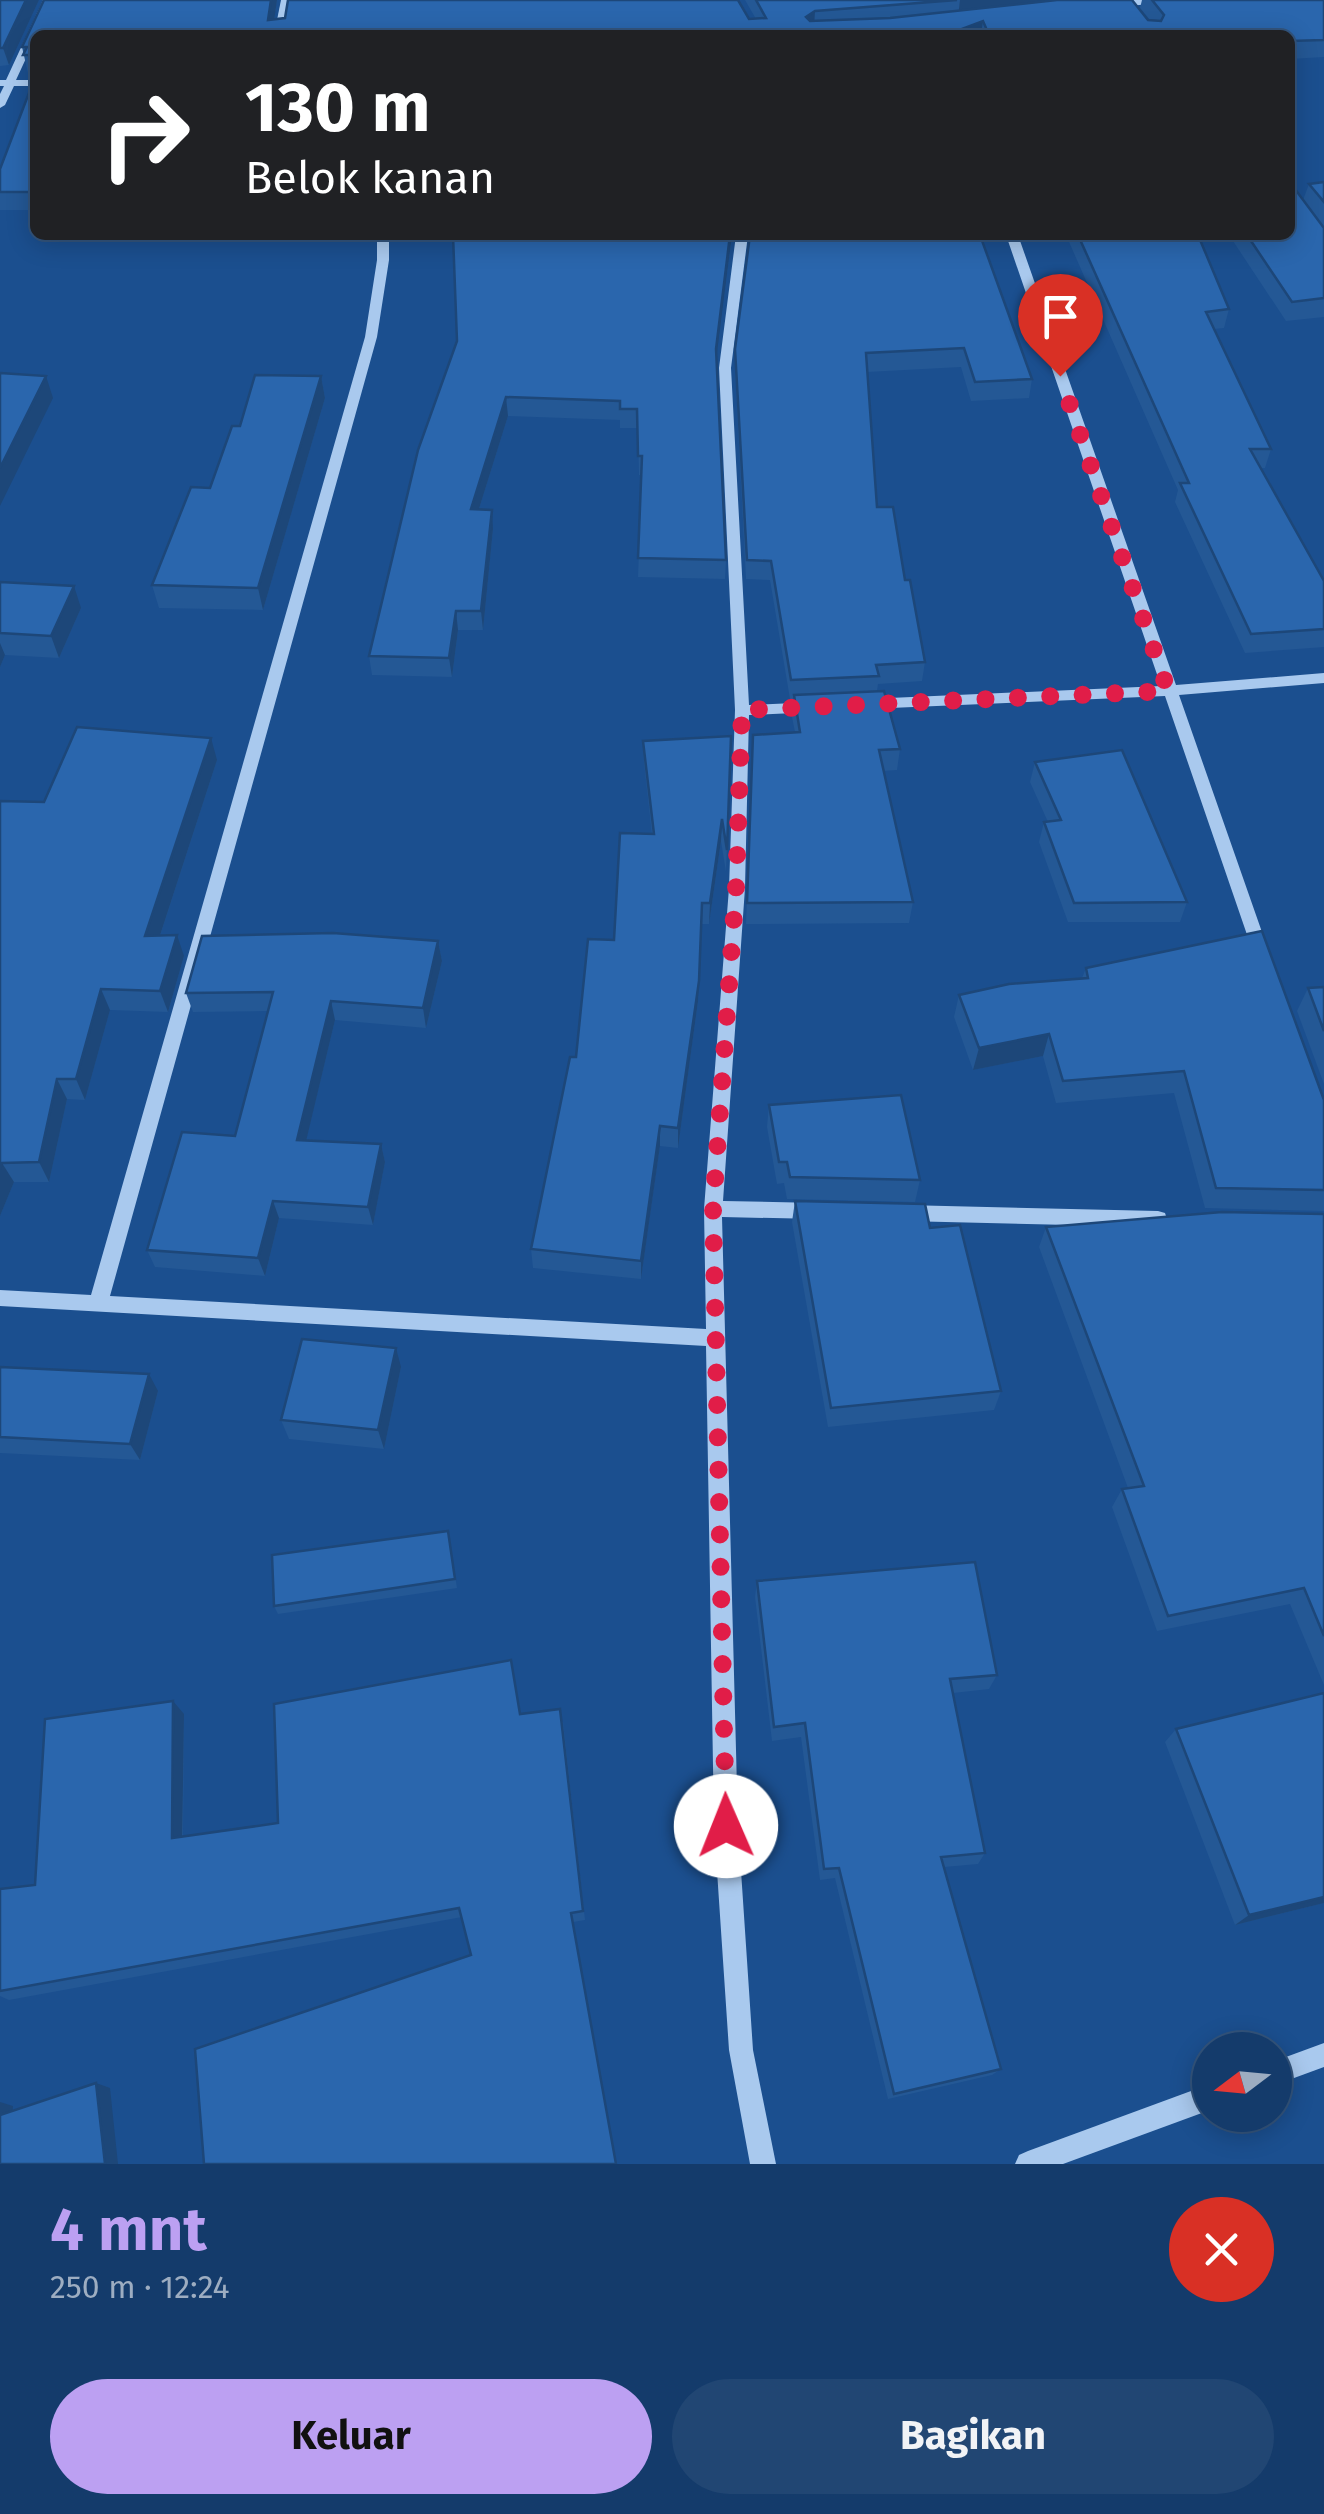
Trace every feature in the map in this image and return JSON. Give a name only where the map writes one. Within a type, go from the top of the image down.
[{"type":"street","points":[[32,30],[48,0]]},
{"type":"street","points":[[280,30],[286,0]]},
{"type":"street","points":[[1107,6],[1166,0]]},
{"type":"street","points":[[1125,2],[1135,14]]},
{"type":"street","points":[[0,105],[4,84],[30,34]]},
{"type":"street","points":[[4,84],[30,83]]},
{"type":"street","points":[[98,1303],[366,354],[384,260],[383,240]]},
{"type":"street","points":[[741,240],[725,368],[742,710],[736,888],[713,1208],[726,1826],[741,2050],[762,2164]]},
{"type":"street","points":[[1014,240],[1266,964]]},
{"type":"street","points":[[858,705],[1168,691],[1324,678]]},
{"type":"street","points":[[742,710],[839,706]]},
{"type":"street","points":[[713,1208],[832,1212]]},
{"type":"street","points":[[890,1213],[1186,1220]]},
{"type":"street","points":[[0,1298],[716,1338]]},
{"type":"street","points":[[1292,2067],[1324,2055]]},
{"type":"street","points":[[1028,2164],[1192,2104]]},
{"type":"building","points":[[0,0],[26,0],[3,48],[0,48]]},
{"type":"building","points":[[44,0],[271,0],[268,20],[285,18],[288,0],[738,0],[749,19],[766,18],[756,0],[957,0],[815,11],[806,17],[810,21],[890,18],[1057,0],[1132,0],[1148,20],[1161,21],[1164,15],[1152,0],[1324,0],[1324,40],[1295,41],[1295,30],[987,30],[983,21],[959,30],[30,30],[30,55],[23,55],[27,47],[22,47]]},
{"type":"building","points":[[30,90],[30,192],[0,192],[0,169]]},
{"type":"building","points":[[1324,182],[1324,202],[1309,184]]},
{"type":"building","points":[[1295,189],[1324,228],[1324,298],[1292,302],[1250,240],[1295,240]]},
{"type":"building","points":[[453,240],[729,240],[716,349],[726,560],[638,558],[642,456],[638,456],[637,409],[620,409],[620,401],[506,397],[471,509],[492,510],[481,611],[456,611],[449,658],[369,656],[418,450],[457,341]]},
{"type":"building","points":[[749,240],[982,240],[1032,379],[975,382],[964,348],[866,353],[877,507],[893,507],[905,580],[910,580],[925,662],[876,665],[879,676],[791,680],[771,561],[747,560],[735,349]]},
{"type":"building","points":[[1080,240],[1200,240],[1229,309],[1206,312],[1271,449],[1250,449],[1324,581],[1324,629],[1251,634],[1180,483],[1189,483]]},
{"type":"building","points":[[0,373],[46,376],[0,468]]},
{"type":"building","points":[[255,375],[321,376],[258,588],[152,585],[191,487],[210,488],[232,426],[240,426]]},
{"type":"building","points":[[0,582],[74,586],[51,636],[0,633]]},
{"type":"building","points":[[884,691],[900,749],[879,750],[913,902],[747,903],[753,735],[800,732],[794,695]]},
{"type":"building","points":[[77,727],[211,738],[145,936],[177,935],[160,991],[101,989],[76,1079],[57,1079],[39,1162],[2,1163],[0,1169],[0,801],[44,802]]},
{"type":"building","points":[[731,736],[727,850],[722,819],[710,903],[702,903],[699,981],[678,1128],[660,1126],[641,1261],[531,1249],[570,1057],[576,1057],[588,939],[614,940],[620,833],[654,834],[643,741]]},
{"type":"building","points":[[1122,750],[1187,902],[1074,903],[1044,822],[1061,820],[1035,762]]},
{"type":"building","points":[[1262,931],[1324,1100],[1324,1190],[1216,1188],[1184,1071],[1063,1081],[1049,1034],[979,1048],[959,995],[1009,984],[1088,978],[1086,968]]},
{"type":"building","points":[[333,933],[438,941],[423,1008],[331,1001],[297,1140],[381,1144],[368,1207],[273,1201],[258,1258],[147,1250],[182,1132],[235,1136],[273,992],[186,993],[202,936]]},
{"type":"building","points":[[1324,987],[1324,1031],[1308,988]]},
{"type":"building","points":[[901,1095],[920,1180],[790,1177],[787,1162],[779,1162],[769,1105]]},
{"type":"building","points":[[795,1201],[925,1204],[930,1228],[960,1225],[1001,1391],[831,1408]]},
{"type":"building","points":[[1222,1212],[1324,1214],[1324,1636],[1304,1588],[1168,1616],[1122,1489],[1144,1486],[1046,1227]]},
{"type":"building","points":[[302,1339],[396,1348],[378,1430],[281,1420]]},
{"type":"building","points":[[0,1367],[149,1374],[130,1444],[0,1437]]},
{"type":"building","points":[[448,1531],[455,1579],[274,1606],[272,1555]]},
{"type":"building","points":[[975,1562],[997,1675],[950,1679],[985,1853],[941,1857],[1001,2069],[894,2094],[839,1868],[824,1869],[805,1723],[774,1727],[757,1581]]},
{"type":"building","points":[[511,1660],[520,1714],[560,1709],[583,1911],[571,1913],[616,2164],[204,2164],[195,2049],[471,1955],[459,1908],[0,1991],[0,1889],[35,1885],[45,1719],[173,1701],[172,1838],[278,1823],[274,1704]]},
{"type":"building","points":[[1324,1693],[1324,1897],[1249,1915],[1176,1729]]},
{"type":"building","points":[[96,2083],[105,2164],[0,2164],[0,2115]]},
{"type":"route","points":[[726,1826],[713,1208],[736,888],[742,710],[1168,691],[1060,376]]}]
